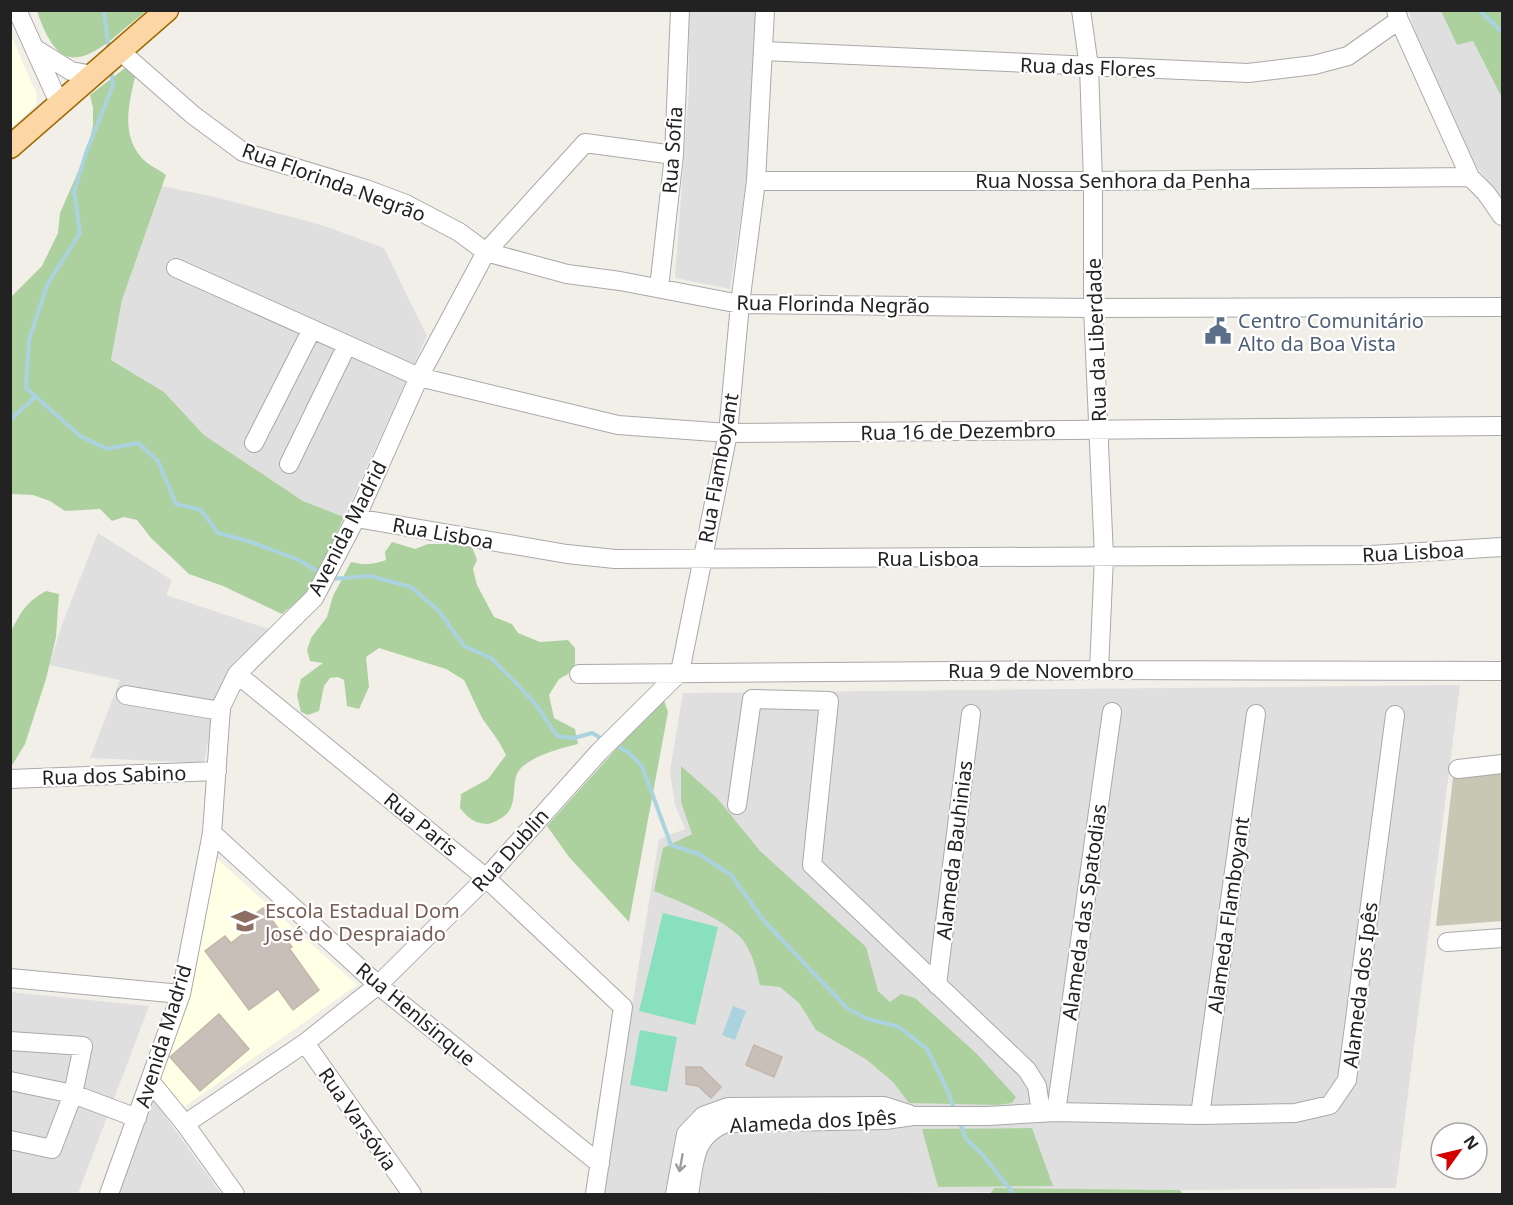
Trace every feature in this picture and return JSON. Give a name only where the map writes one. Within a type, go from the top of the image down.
[{"type":"main road","points":[[10,147],[167,10]]},
{"type":"street","points":[[17,10],[59,103]]},
{"type":"street","name":"Rua Sofia","points":[[659,288],[674,155],[680,10]]},
{"type":"street","name":"Rua Flamboyant","points":[[680,672],[728,434],[740,304],[756,181],[765,10]]},
{"type":"street","name":"Rua da Liberdade","points":[[1081,10],[1089,67],[1093,181],[1093,308],[1104,557],[1099,670]]},
{"type":"street","points":[[1397,15],[1470,177],[1486,193],[1503,216]]},
{"type":"street","name":"Rua das Flores","points":[[764,51],[1248,73],[1314,66],[1348,56],[1397,15]]},
{"type":"street","points":[[34,48],[71,71],[93,75]]},
{"type":"street","name":"Rua Florinda Negrão","points":[[120,51],[193,115],[243,152],[366,189],[406,204],[459,232],[486,252],[567,274],[659,288],[740,304],[1093,308],[1503,307]]},
{"type":"street","name":"Avenida Madrid","points":[[109,1194],[181,994],[212,833],[221,711],[237,674],[299,615],[314,597],[356,518],[419,377],[486,252],[585,143],[674,155]]},
{"type":"street","name":"Rua Nossa Senhora da Penha","points":[[756,181],[1093,181],[1470,177]]},
{"type":"street","name":"Rua 16 de Dezembro","points":[[176,268],[419,377],[618,424],[728,434],[1503,426]]},
{"type":"street","points":[[254,443],[312,329]]},
{"type":"street","points":[[288,464],[347,345]]},
{"type":"street","name":"Rua Lisboa","points":[[356,518],[567,554],[615,559],[1371,555],[1503,547]]},
{"type":"street","name":"Rua 9 de Novembro","points":[[579,674],[1503,670]]},
{"type":"street","name":"Rua Dublin","points":[[185,1124],[305,1043],[378,986],[486,878],[598,752],[680,672]]},
{"type":"street","name":"Rua Paris","points":[[237,674],[486,878],[623,1007],[600,1164]]},
{"type":"street","points":[[126,695],[221,711]]},
{"type":"street","points":[[737,805],[752,699],[829,701],[812,865],[1027,1070],[1048,1112]]},
{"type":"street","name":"Alameda das Spatodias","points":[[1048,1112],[1112,712]]},
{"type":"street","name":"Alameda Bauhinias","points":[[937,985],[971,714]]},
{"type":"street","name":"Alameda Flamboyant","points":[[1200,1115],[1256,714]]},
{"type":"street","name":"Alameda dos Ipês","points":[[693,1138],[703,1116],[884,1106],[914,1116],[988,1116],[1048,1112],[1200,1115],[1295,1113],[1330,1105],[1347,1080],[1395,715]]},
{"type":"street","points":[[1458,769],[1503,764]]},
{"type":"street","name":"Rua dos Sabino","points":[[10,779],[217,771]]},
{"type":"street","name":"Rua Henlsinque","points":[[212,833],[378,986],[600,1164]]},
{"type":"street","points":[[1447,942],[1503,938]]},
{"type":"street","points":[[10,978],[181,994]]},
{"type":"street","points":[[10,1041],[83,1046],[73,1094],[52,1149],[10,1140]]},
{"type":"street","name":"Rua Varsóvia","points":[[305,1043],[412,1194]]},
{"type":"street","points":[[10,1081],[73,1094],[138,1118]]},
{"type":"street","points":[[150,1081],[185,1124],[235,1194]]},
{"type":"street","points":[[675,1194],[693,1138]]},
{"type":"street","points":[[689,1194],[693,1138]]},
{"type":"street","points":[[595,1194],[600,1164]]},
{"type":"shaded area","points":[[689,11],[757,11],[752,142],[730,289],[675,278],[689,89]]},
{"type":"shaded area","points":[[1409,11],[1441,11],[1457,45],[1473,41],[1502,98],[1502,199],[1468,156],[1418,45]]},
{"type":"shaded area","points":[[11,35],[37,95],[36,105],[11,128]]},
{"type":"shaded area","points":[[162,186],[215,197],[322,225],[384,248],[427,336],[344,517],[303,501],[204,435],[164,392],[111,360],[122,300]]},
{"type":"shaded area","points":[[98,533],[172,580],[166,595],[271,630],[212,722],[204,763],[90,758],[120,680],[49,665],[63,622]]},
{"type":"shaded area","points":[[1460,685],[1396,1188],[1180,1190],[995,1188],[991,1192],[602,1194],[659,839],[685,829],[675,805],[670,771],[683,693]]},
{"type":"shaded area","points":[[1502,773],[1502,921],[1436,926],[1453,777]]},
{"type":"shaded area","name":"Escola Estadual Dom José do Despraiado","points":[[215,857],[357,985],[184,1107],[174,1102],[159,1081]]},
{"type":"shaded area","points":[[10,992],[149,1006],[78,1194],[11,1194]]},
{"type":"shaded area","points":[[150,1095],[221,1194],[118,1194]]},
{"type":"green space","points":[[37,10],[146,11],[102,46],[89,54],[78,57],[68,56],[59,51],[51,42]]},
{"type":"green space","points":[[1441,11],[1502,11],[1502,98],[1473,41],[1457,45]]},
{"type":"green space","points":[[125,68],[136,73],[128,120],[132,142],[146,162],[166,175],[122,300],[111,360],[164,392],[204,435],[303,501],[344,517],[316,577],[303,596],[282,614],[223,586],[189,574],[151,538],[137,520],[124,517],[112,521],[100,509],[65,511],[50,501],[33,495],[11,494],[11,297],[42,266],[58,233],[60,213],[88,149],[93,125],[90,95]]},
{"type":"green space","points":[[392,542],[415,549],[428,544],[464,544],[472,547],[477,560],[473,569],[477,585],[494,617],[512,624],[518,633],[540,642],[568,640],[575,648],[575,664],[568,674],[559,679],[549,695],[554,718],[575,729],[578,744],[541,755],[522,767],[515,779],[511,807],[507,814],[492,823],[478,822],[466,815],[460,808],[461,794],[488,779],[506,755],[482,718],[464,680],[446,669],[379,648],[366,657],[369,687],[359,709],[347,706],[344,680],[338,677],[330,678],[324,686],[319,711],[308,715],[301,712],[297,695],[301,679],[323,663],[310,661],[307,650],[311,638],[327,617],[333,596],[351,562],[368,564],[386,560],[385,552]]},
{"type":"green space","points":[[46,591],[59,594],[56,637],[46,679],[25,744],[11,767],[11,631],[25,608]]},
{"type":"green space","points":[[663,697],[668,712],[629,922],[569,857],[547,826]]},
{"type":"green space","points":[[681,766],[717,798],[760,851],[866,947],[878,991],[890,1002],[901,994],[915,998],[976,1053],[1016,1097],[1012,1103],[997,1105],[909,1103],[893,1082],[867,1060],[816,1030],[799,1003],[780,987],[760,985],[749,951],[742,939],[729,927],[709,915],[654,891],[663,848],[692,834],[681,802]]},
{"type":"green space","points":[[663,913],[718,927],[695,1025],[639,1011]]},
{"type":"green space","points":[[640,1030],[677,1037],[667,1092],[630,1085]]},
{"type":"green space","points":[[1032,1128],[1053,1186],[938,1187],[922,1129]]},
{"type":"green space","points":[[994,1188],[1180,1190],[1183,1194],[990,1194]]},
{"type":"water","points":[[733,1006],[746,1011],[735,1040],[722,1035]]},
{"type":"building","points":[[263,908],[292,947],[289,948],[319,990],[293,1010],[278,989],[249,1010],[205,951],[225,936],[231,943],[249,929],[244,922]]},
{"type":"building","points":[[219,1014],[249,1049],[200,1091],[170,1057]]},
{"type":"building","points":[[754,1045],[782,1057],[774,1077],[746,1065]]},
{"type":"building","points":[[686,1067],[701,1067],[721,1087],[711,1098],[698,1086],[686,1084]]},
{"type":"waterway","points":[[104,10],[109,51]]},
{"type":"waterway","points":[[1479,10],[1502,32]]},
{"type":"waterway","points":[[111,69],[113,85],[86,153],[74,192],[80,233],[47,285],[29,340],[26,388],[80,436],[107,449],[138,443],[158,461],[176,504],[201,510],[218,533],[248,541],[299,560],[322,574]]},
{"type":"waterway","points":[[10,420],[36,396]]},
{"type":"waterway","points":[[331,579],[370,576],[411,587],[439,611],[464,646],[491,658],[519,686],[537,706],[557,736],[574,738],[592,733],[604,740]]},
{"type":"waterway","points":[[613,744],[628,752],[642,766],[671,845],[699,854],[731,875],[764,921],[848,1009],[868,1019],[899,1027],[927,1049],[955,1110]]},
{"type":"waterway","points":[[960,1123],[966,1139],[983,1155],[1014,1194]]},
{"type":"place","name":"Centro Comunitário Alto da Boa Vista","points":[[1218,331]]},
{"type":"place","name":"Escola Estadual Dom José do Despraiado","points":[[245,921]]}]
